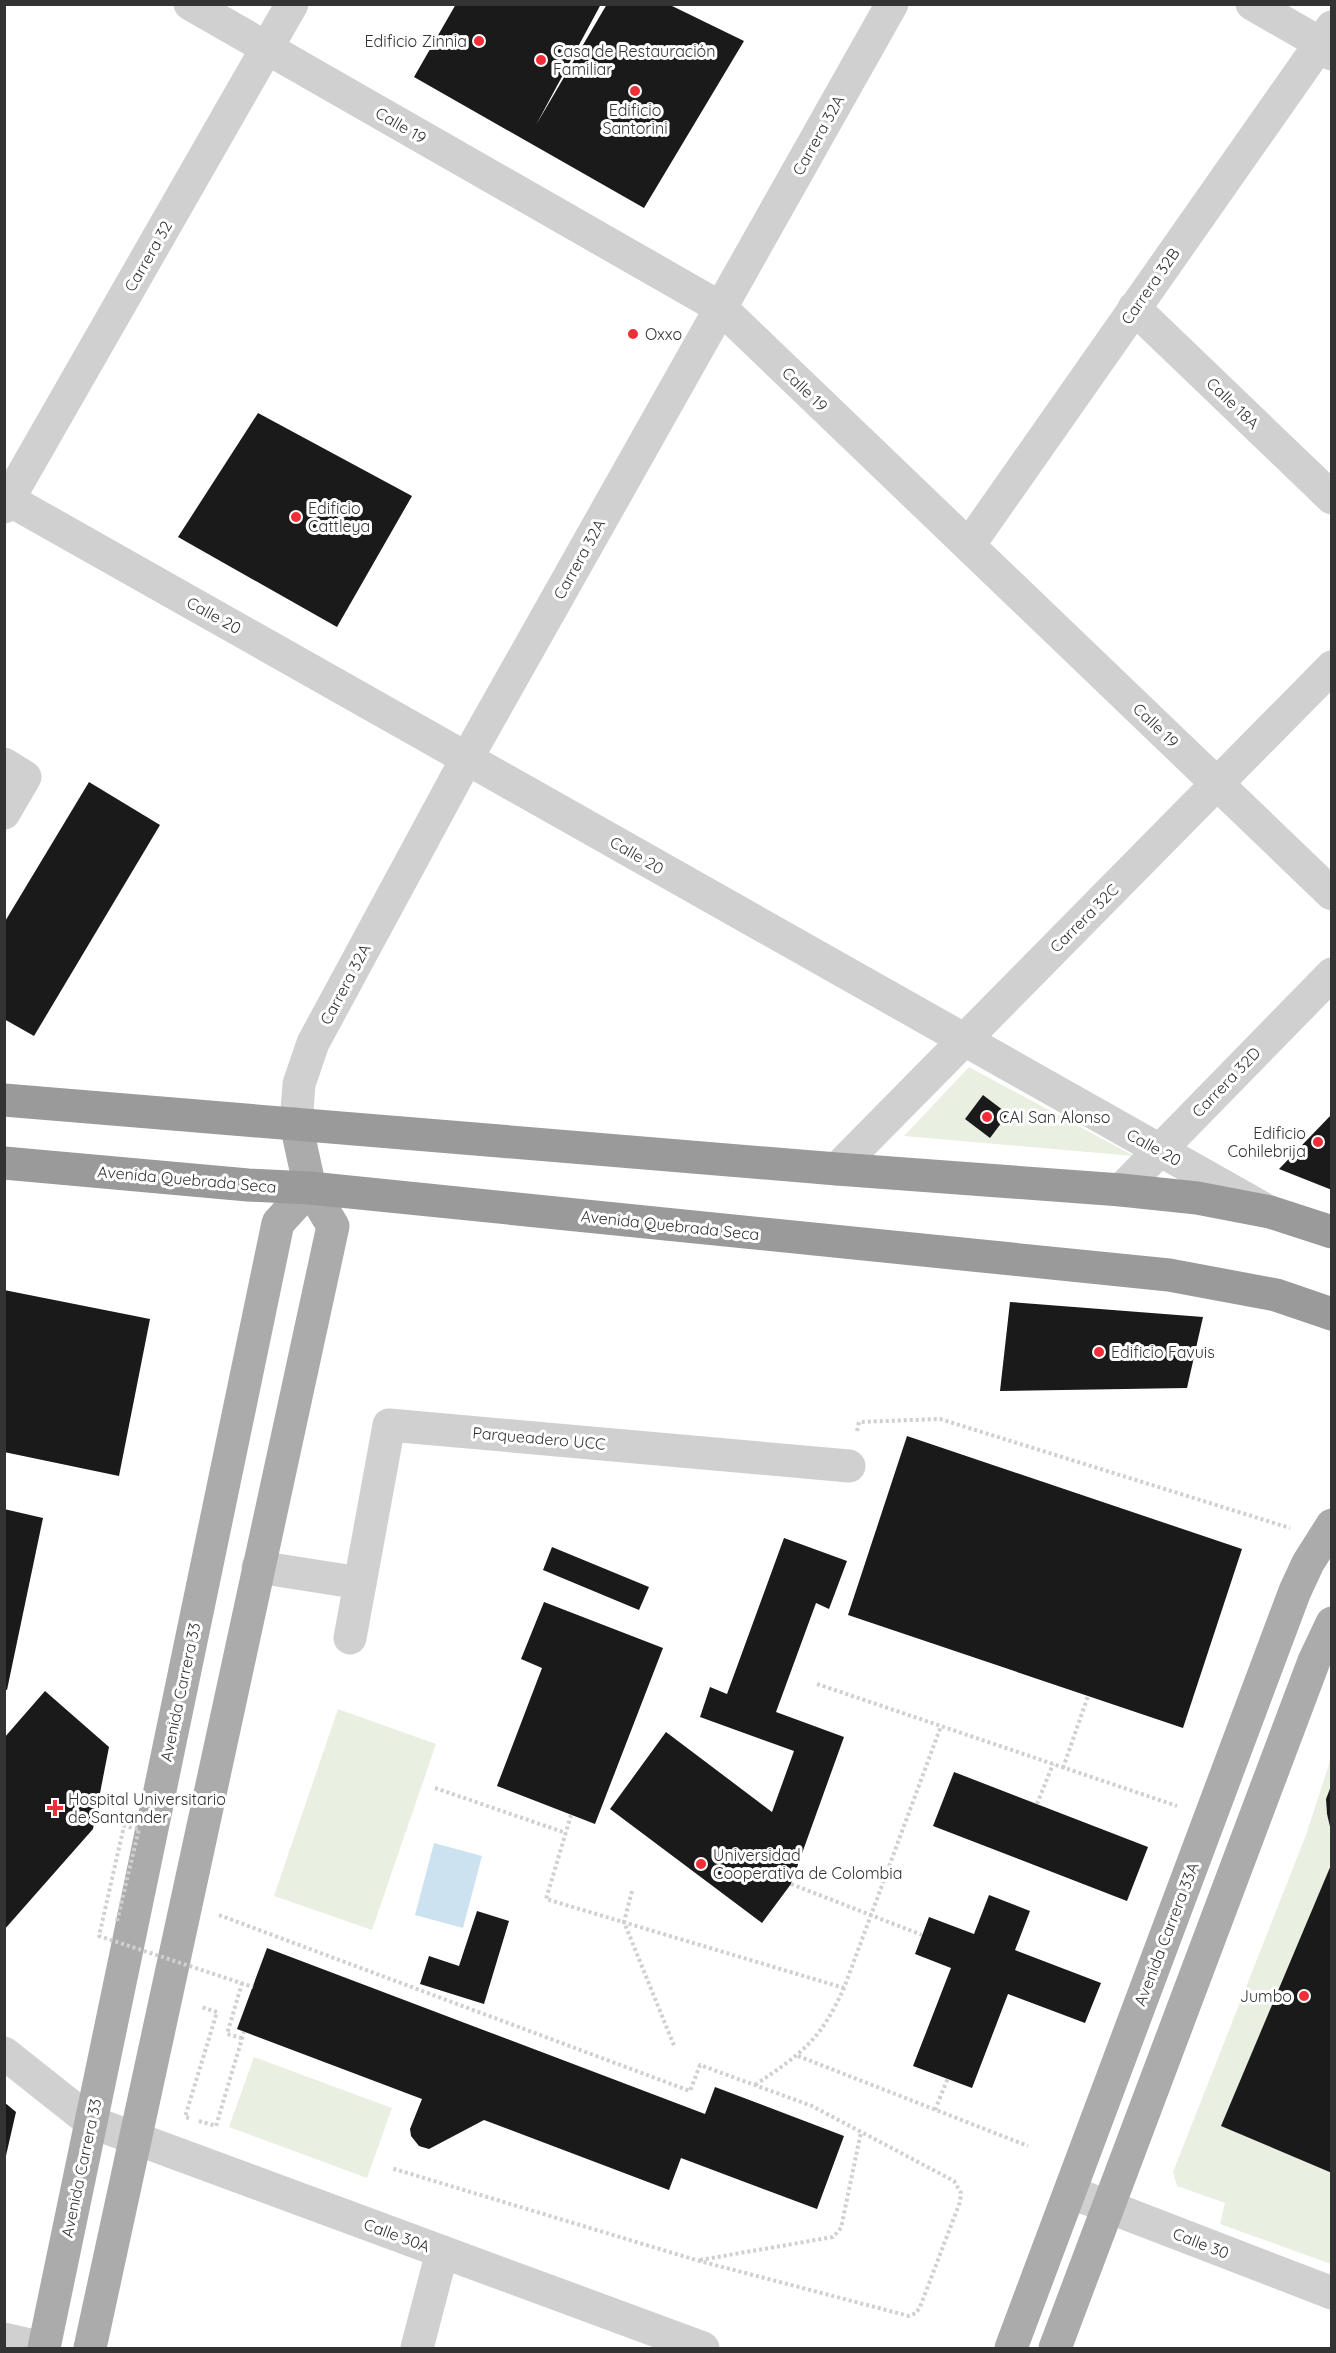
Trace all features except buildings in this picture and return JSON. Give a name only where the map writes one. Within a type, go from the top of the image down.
[{"type":"highway","points":[[4,1100],[837,1169],[1120,1190],[1197,1198],[1270,1212],[1332,1232]]},
{"type":"highway","name":"Avenida Quebrada Seca","points":[[4,1163],[248,1185],[310,1188],[1169,1275],[1276,1295],[1332,1314]]},
{"type":"main road","points":[[90,2349],[333,1226],[310,1188],[296,1124]]},
{"type":"main road","name":"Avenida Carrera 33","points":[[44,2348],[278,1222],[310,1188]]},
{"type":"main road","name":"Avenida Carrera 33A","points":[[1011,2349],[1295,1591],[1327,1531]]},
{"type":"main road","points":[[1055,2349],[1314,1661],[1332,1623]]},
{"type":"main road","points":[[1172,1919],[1211,1934]]},
{"type":"street","name":"Calle 19","points":[[190,4],[721,308],[1332,894]]},
{"type":"street","name":"Carrera 32","points":[[6,501],[291,4]]},
{"type":"street","name":"Carrera 32A","points":[[296,1124],[299,1084],[313,1043],[467,758],[892,4]]},
{"type":"street","points":[[1252,4],[1328,41]]},
{"type":"street","name":"Carrera 32B","points":[[969,545],[1134,308],[1328,41]]},
{"type":"street","name":"Calle 18A","points":[[1134,308],[1332,498]]},
{"type":"street","name":"Calle 20","points":[[6,501],[467,758],[1270,1212]]},
{"type":"street","name":"Carrera 32C","points":[[837,1169],[1332,668]]},
{"type":"street","points":[[4,764],[26,777],[4,813]]},
{"type":"street","name":"Carrera 32D","points":[[1120,1190],[1332,974]]},
{"type":"street","name":"Parqueadero UCC","points":[[350,1638],[389,1425],[849,1466]]},
{"type":"street","points":[[258,1567],[360,1583]]},
{"type":"street","name":"Calle 30A","points":[[4,2052],[91,2122],[703,2349]]},
{"type":"street","name":"Calle 30","points":[[1070,2192],[1332,2294]]},
{"type":"street","points":[[417,2349],[442,2252]]},
{"type":"street","points":[[4,2339],[44,2348]]},
{"type":"path","points":[[849,1466],[859,1422],[940,1419],[1327,1531]]},
{"type":"path","points":[[817,1684],[1209,1818]]},
{"type":"path","points":[[1063,1768],[1088,1696]]},
{"type":"path","points":[[755,2085],[798,2056],[830,2018],[844,1988],[941,1726]]},
{"type":"path","points":[[1037,1804],[1053,1764]]},
{"type":"path","points":[[435,1788],[566,1833]]},
{"type":"path","points":[[571,1815],[546,1899],[844,1988]]},
{"type":"path","points":[[117,1921],[139,1829],[124,1826],[99,1936],[253,1987]]},
{"type":"path","points":[[791,1884],[922,1935]]},
{"type":"path","points":[[632,1891],[624,1922],[675,2048]]},
{"type":"path","points":[[185,1903],[690,2091],[700,2065],[812,2106],[954,2181],[961,2193],[960,2202],[916,2313],[903,2315],[696,2260],[391,2168]]},
{"type":"path","points":[[242,1983],[227,2034],[242,2038]]},
{"type":"path","points":[[217,2012],[185,2117],[216,2126],[244,2032]]},
{"type":"path","points":[[798,2056],[1028,2146]]},
{"type":"path","points":[[935,2110],[948,2078]]},
{"type":"path","points":[[696,2260],[833,2237],[843,2222],[861,2132]]},
{"type":"green space","points":[[969,1067],[1134,1156],[904,1136]]},
{"type":"green space","points":[[338,1709],[436,1744],[372,1930],[274,1896]]},
{"type":"green space","points":[[1331,1758],[1331,1786],[1326,1799],[1331,1832],[1331,2264],[1220,2224],[1225,2203],[1177,2186],[1173,2172],[1306,1835]]},
{"type":"green space","points":[[254,2057],[392,2108],[367,2178],[229,2127]]},
{"type":"water","points":[[434,1843],[482,1856],[463,1928],[415,1915]]},
{"type":"place","name":"Edificio Zinnia","points":[[479,41]]},
{"type":"place","name":"Casa de Restauración Familiar","points":[[541,60]]},
{"type":"place","name":"Edificio Santorini","points":[[635,91]]},
{"type":"place","name":"Oxxo","points":[[633,334]]},
{"type":"place","name":"Edificio Cattleya","points":[[296,517]]},
{"type":"place","name":"CAI San Alonso","points":[[987,1117]]},
{"type":"place","name":"Edificio Cohilebrija","points":[[1318,1142]]},
{"type":"place","name":"Edificio Favuis","points":[[1099,1352]]},
{"type":"place","name":"Hospital Universitario de Santander","points":[[55,1808]]},
{"type":"place","name":"Universidad Cooperativa de Colombia","points":[[701,1864]]},
{"type":"place","name":"Jumbo","points":[[1304,1996]]}]
